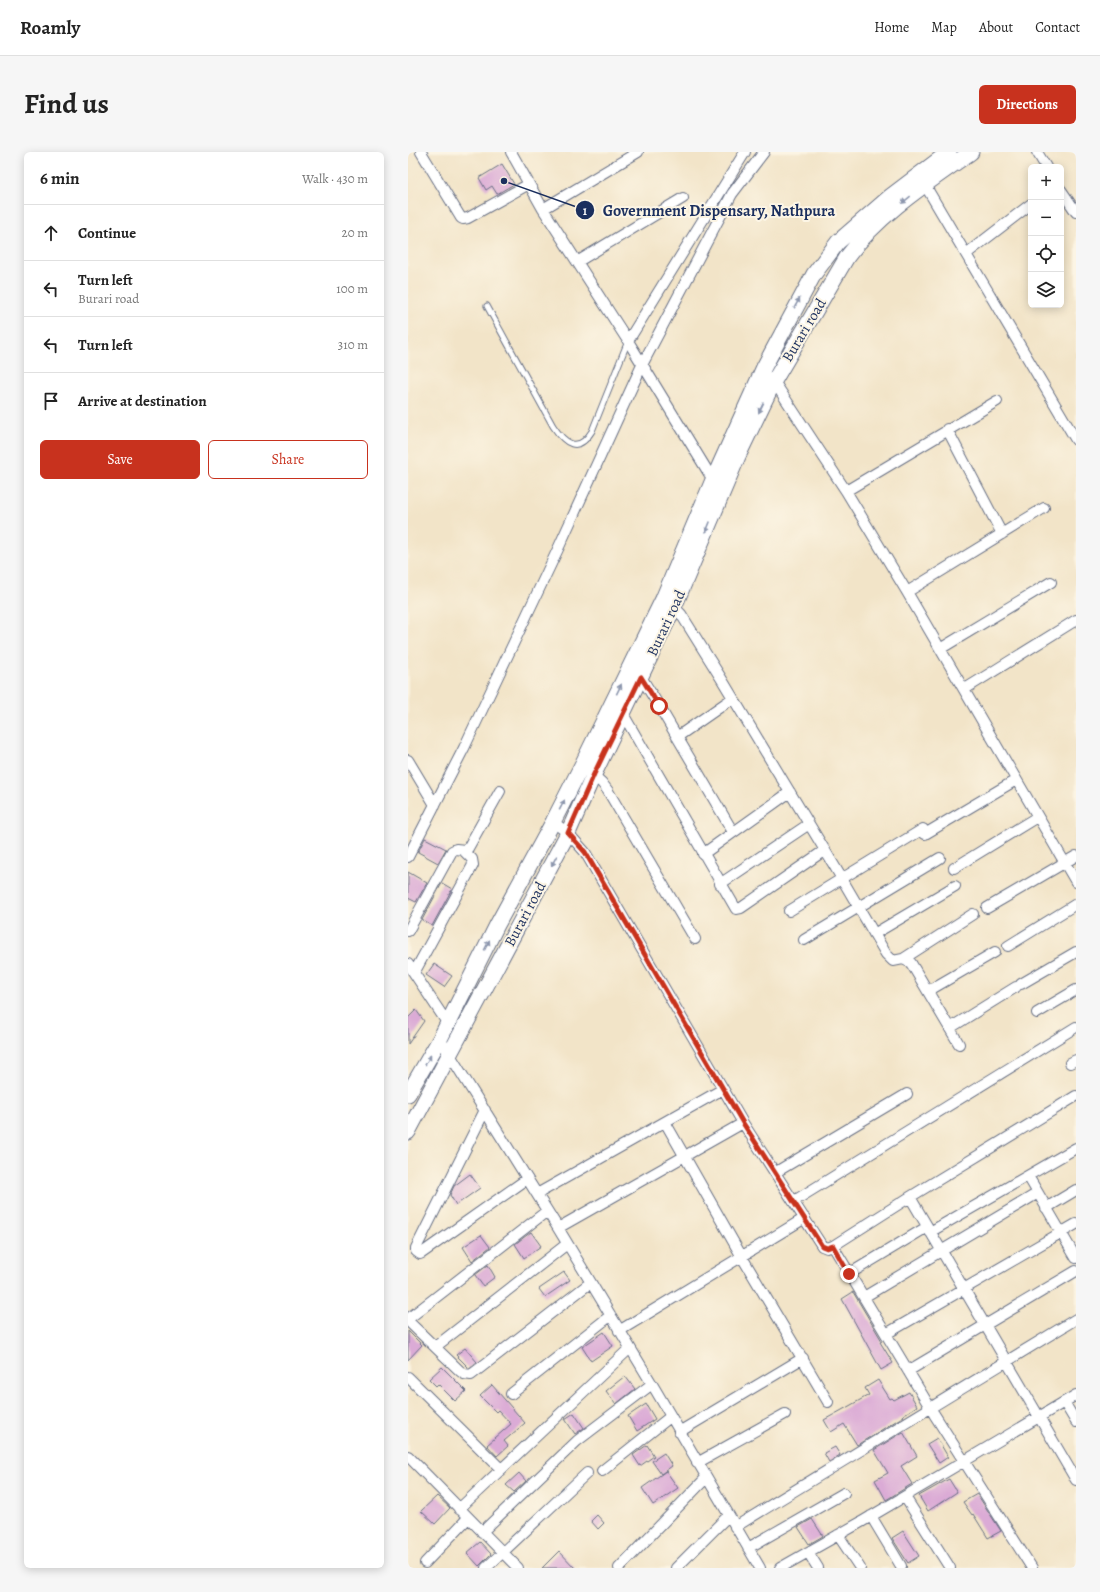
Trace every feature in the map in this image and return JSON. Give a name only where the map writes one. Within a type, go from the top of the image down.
[{"type":"main road","name":"Burari road","points":[[719,483],[738,456],[774,381],[847,257],[870,229],[922,180],[949,152]]},
{"type":"main road","name":"Burari road","points":[[408,1132],[568,833],[594,774],[641,677],[669,603],[719,483],[764,367],[814,274],[838,242],[891,196],[971,152]]},
{"type":"main road","name":"Burari road","points":[[408,1094],[448,1024],[498,925],[669,603]]},
{"type":"street","points":[[421,152],[460,218],[463,219],[468,218],[529,184]]},
{"type":"street","points":[[511,152],[543,209],[719,483]]},
{"type":"street","points":[[543,209],[638,152]]},
{"type":"street","points":[[630,344],[745,152]]},
{"type":"street","points":[[408,857],[478,720],[640,362],[732,194],[764,152]]},
{"type":"street","points":[[1037,152],[1044,164]]},
{"type":"street","points":[[922,180],[1076,440]]},
{"type":"street","points":[[1064,194],[1076,212]]},
{"type":"street","points":[[577,262],[683,198]]},
{"type":"street","points":[[966,254],[1028,206]]},
{"type":"street","points":[[764,367],[846,491],[940,650],[965,689],[1037,817],[1076,882]]},
{"type":"street","points":[[846,491],[997,401]]},
{"type":"street","points":[[1067,426],[1076,421]]},
{"type":"street","points":[[947,430],[1002,534]]},
{"type":"street","points":[[907,592],[1044,508]]},
{"type":"street","points":[[940,650],[1051,582]]},
{"type":"street","points":[[669,603],[686,622],[733,698],[842,878],[858,908],[889,959],[893,961],[903,959],[974,914]]},
{"type":"street","points":[[965,689],[1076,620]]},
{"type":"street","points":[[641,677],[733,832]]},
{"type":"street","points":[[677,737],[733,698]]},
{"type":"street","points":[[623,714],[732,906],[736,909],[740,908],[825,850]]},
{"type":"street","points":[[408,760],[435,805]]},
{"type":"street","points":[[582,765],[602,782],[695,939]]},
{"type":"street","points":[[789,911],[923,829],[925,834],[1016,780]]},
{"type":"street","points":[[408,931],[452,851],[456,849],[466,850],[500,791]]},
{"type":"street","points":[[703,854],[790,792]]},
{"type":"street","points":[[954,868],[1037,817]]},
{"type":"street","points":[[553,822],[568,833],[585,852],[743,1123],[776,1172],[822,1246],[827,1248],[833,1246],[910,1197],[1076,1096]]},
{"type":"street","points":[[720,884],[809,824]]},
{"type":"street","points":[[414,973],[474,865],[472,859],[463,850]]},
{"type":"street","points":[[987,908],[1076,856]]},
{"type":"street","points":[[804,940],[940,858]]},
{"type":"street","points":[[874,934],[955,886]]},
{"type":"street","points":[[1008,946],[1076,904]]},
{"type":"street","points":[[928,991],[995,952]]},
{"type":"street","points":[[950,1028],[1076,952]]},
{"type":"street","points":[[903,959],[911,963],[959,1044]]},
{"type":"street","points":[[408,964],[448,1024]]},
{"type":"street","points":[[1037,1013],[1076,990]]},
{"type":"street","points":[[794,1201],[1076,1027]]},
{"type":"street","points":[[440,1039],[451,1054],[558,1228],[760,1568]]},
{"type":"street","points":[[537,1194],[723,1089]]},
{"type":"street","points":[[776,1172],[907,1094]]},
{"type":"street","points":[[485,1110],[416,1248],[416,1251],[420,1254],[422,1253],[527,1178]]},
{"type":"street","points":[[665,1122],[828,1402]]},
{"type":"street","points":[[558,1228],[743,1123]]},
{"type":"street","points":[[849,1274],[1076,1148]]},
{"type":"street","points":[[1028,1176],[1076,1258]]},
{"type":"street","points":[[1046,1208],[1076,1190]]},
{"type":"street","points":[[864,1297],[1038,1193]]},
{"type":"street","points":[[910,1197],[1076,1480]]},
{"type":"street","points":[[547,1211],[408,1320],[464,1374],[471,1374],[590,1283]]},
{"type":"street","points":[[619,1331],[805,1218]]},
{"type":"street","points":[[886,1334],[1076,1224]]},
{"type":"street","points":[[435,1347],[567,1244]]},
{"type":"street","points":[[833,1246],[931,1409],[1032,1568]]},
{"type":"street","points":[[908,1371],[1076,1271]]},
{"type":"street","points":[[511,1394],[610,1316]]},
{"type":"street","points":[[735,1527],[1076,1320]]},
{"type":"street","points":[[459,1509],[629,1349]]},
{"type":"street","points":[[678,1432],[802,1358]]},
{"type":"street","points":[[408,1377],[502,1469]]},
{"type":"street","points":[[482,1532],[577,1441],[652,1384]]},
{"type":"street","points":[[780,1568],[1076,1395]]},
{"type":"street","points":[[1064,1402],[1076,1422]]},
{"type":"street","points":[[697,1463],[785,1414]]},
{"type":"street","points":[[602,1471],[670,1417]]},
{"type":"street","points":[[408,1456],[518,1568]]},
{"type":"street","points":[[486,1568],[587,1473]]},
{"type":"street","points":[[619,1568],[706,1478]]},
{"type":"street","points":[[748,1548],[844,1493]]},
{"type":"street","points":[[905,1496],[950,1568]]},
{"type":"street","points":[[676,1568],[728,1516]]},
{"type":"street","points":[[871,1516],[901,1566]]},
{"type":"street","points":[[424,1563],[468,1518]]},
{"type":"street","points":[[838,1535],[860,1568]]},
{"type":"street","points":[[808,1552],[818,1568]]},
{"type":"lane","points":[[488,306],[553,426],[565,441],[571,444],[578,444],[584,441],[592,431],[630,344]]},
{"type":"building","points":[[502,164],[514,184],[497,194],[492,186],[486,190],[479,178]]},
{"type":"building","points":[[425,838],[446,849],[438,863],[418,852]]},
{"type":"building","points":[[408,872],[427,883],[416,902],[408,898]]},
{"type":"building","points":[[442,883],[452,889],[432,926],[422,920]]},
{"type":"building","points":[[434,964],[452,976],[444,987],[426,975]]},
{"type":"building","points":[[416,1010],[424,1021],[408,1044],[408,1018]]},
{"type":"building","points":[[470,1174],[480,1188],[456,1205],[450,1195],[454,1186]]},
{"type":"building","points":[[531,1232],[541,1246],[524,1258],[515,1244]]},
{"type":"building","points":[[481,1235],[490,1247],[472,1261],[463,1247]]},
{"type":"building","points":[[488,1265],[495,1277],[483,1286],[475,1275]]},
{"type":"building","points":[[564,1272],[570,1280],[545,1297],[539,1289]]},
{"type":"building","points":[[853,1292],[882,1341],[880,1342],[893,1363],[881,1370],[842,1299]]},
{"type":"building","points":[[408,1331],[422,1345],[408,1360]]},
{"type":"building","points":[[604,1332],[613,1346],[591,1361],[582,1347]]},
{"type":"building","points":[[465,1348],[477,1362],[469,1368],[456,1355]]},
{"type":"building","points":[[442,1367],[466,1391],[455,1401],[438,1384],[436,1386],[429,1379]]},
{"type":"building","points":[[625,1376],[635,1389],[616,1404],[606,1391]]},
{"type":"building","points":[[878,1380],[890,1399],[892,1398],[894,1400],[909,1392],[917,1406],[903,1415],[904,1416],[857,1445],[844,1424],[831,1432],[824,1420],[869,1395],[865,1388]]},
{"type":"building","points":[[492,1385],[525,1423],[504,1441],[508,1446],[497,1456],[487,1445],[511,1424],[498,1410],[496,1412],[480,1396]]},
{"type":"building","points":[[646,1404],[655,1419],[637,1431],[628,1416]]},
{"type":"building","points":[[574,1413],[584,1428],[575,1434],[565,1419]]},
{"type":"building","points":[[903,1432],[917,1456],[901,1466],[912,1484],[886,1500],[875,1480],[888,1473],[874,1450]]},
{"type":"building","points":[[937,1438],[948,1457],[939,1463],[927,1444]]},
{"type":"building","points":[[647,1445],[654,1456],[640,1466],[633,1455]]},
{"type":"building","points":[[835,1447],[840,1455],[829,1462],[824,1453]]},
{"type":"building","points":[[664,1453],[672,1466],[661,1474],[652,1461]]},
{"type":"building","points":[[666,1471],[678,1488],[653,1505],[642,1488]]},
{"type":"building","points":[[519,1473],[526,1481],[514,1492],[506,1485]]},
{"type":"building","points":[[949,1479],[957,1492],[928,1511],[919,1496]]},
{"type":"building","points":[[977,1494],[1001,1531],[988,1538],[973,1514],[972,1515],[963,1502]]},
{"type":"building","points":[[437,1496],[450,1508],[435,1524],[421,1511]]},
{"type":"building","points":[[597,1515],[604,1523],[598,1529],[591,1521]]},
{"type":"building","points":[[812,1519],[823,1536],[809,1544],[798,1527]]},
{"type":"building","points":[[903,1531],[919,1556],[908,1563],[892,1538]]},
{"type":"building","points":[[480,1542],[491,1554],[479,1566],[467,1553]]},
{"type":"building","points":[[559,1551],[575,1568],[542,1568]]},
{"type":"place","name":"Government Dispensary, Nathpura","points":[[504,181]]},
{"type":"route","points":[[659,706],[641,677],[594,774],[568,833],[585,852],[743,1123],[822,1246],[827,1248],[833,1246],[849,1274]]}]
